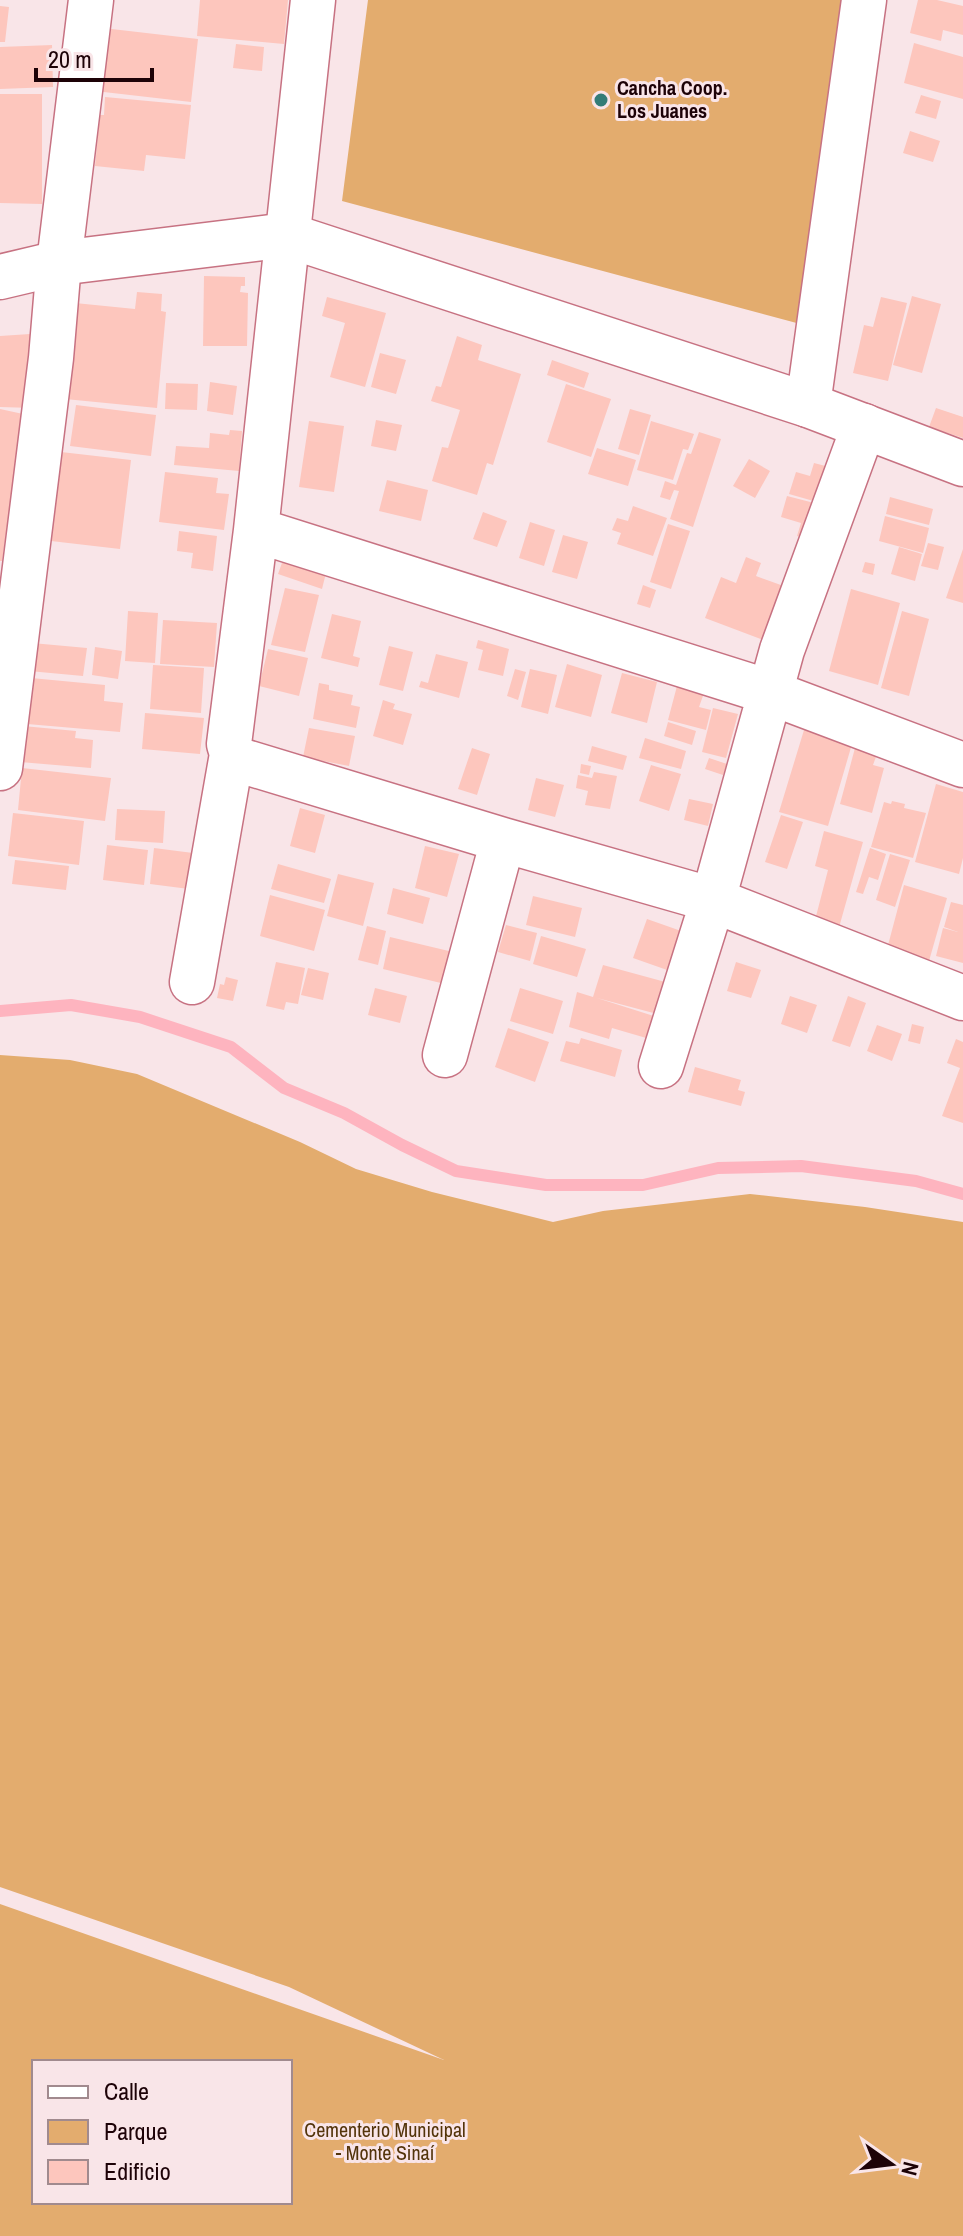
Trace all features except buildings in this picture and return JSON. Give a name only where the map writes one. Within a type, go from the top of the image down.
[{"type":"street","points":[[0,768],[51,358],[59,263],[91,0]]},
{"type":"street","points":[[192,982],[232,754],[229,744],[256,530],[313,0]]},
{"type":"street","points":[[808,405],[864,0]]},
{"type":"street","points":[[0,277],[59,263],[287,235],[808,405],[963,464]]},
{"type":"street","points":[[661,1066],[713,900],[782,650],[864,426]]},
{"type":"street","points":[[256,530],[769,692],[963,765]]},
{"type":"street","points":[[232,754],[239,760],[713,900],[963,998]]},
{"type":"street","points":[[445,1055],[503,840]]},
{"type":"green space","name":"Cancha Coop. Los Juanes","points":[[368,0],[860,0],[819,329],[342,201]]},
{"type":"green space","name":"Cementerio Municipal - Monte Sinaí","points":[[0,1055],[70,1060],[137,1074],[300,1142],[356,1169],[432,1192],[553,1222],[603,1211],[750,1194],[963,1222],[963,2236],[0,2236],[0,1904],[444,2060],[289,1987],[0,1887]]},
{"type":"waterway","points":[[0,1011],[71,1005],[140,1017],[231,1047],[284,1088],[344,1113],[456,1171],[546,1185],[643,1185],[718,1168],[801,1166],[916,1181],[963,1194]]},
{"type":"place","name":"Cancha Coop. Los Juanes","points":[[601,100]]}]
